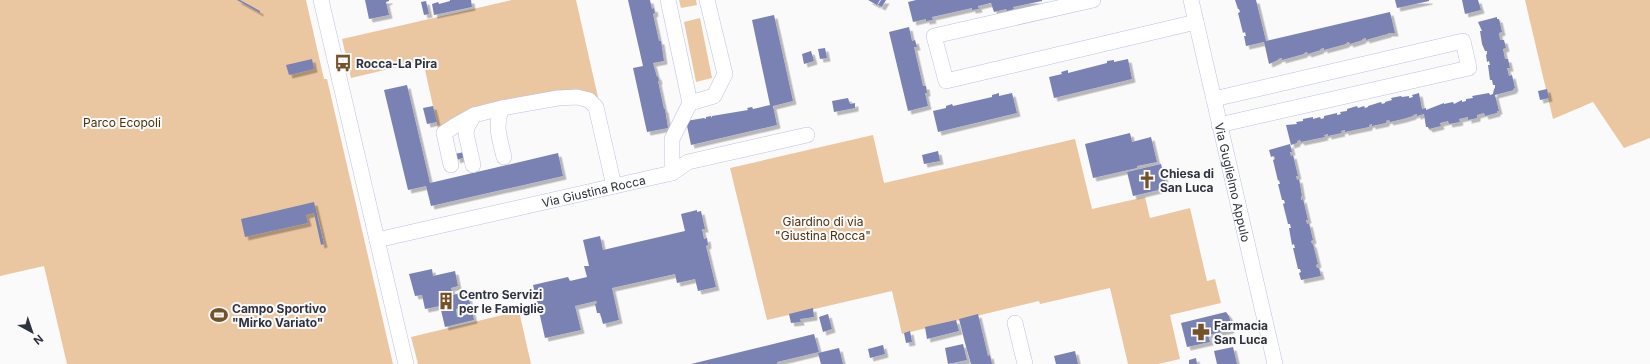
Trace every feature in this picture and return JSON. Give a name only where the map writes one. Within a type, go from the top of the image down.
[{"type":"street","points":[[321,0],[406,364]]},
{"type":"street","points":[[668,0],[690,103],[672,139],[672,173]]},
{"type":"street","points":[[690,103],[714,96],[725,74],[707,0]]},
{"type":"street","points":[[1093,0],[934,36],[946,81],[1196,22]]},
{"type":"street","name":"Via Guglielmo Appulo","points":[[1191,0],[1275,364]]},
{"type":"street","points":[[1214,99],[1463,41],[1469,68],[1220,125]]},
{"type":"street","points":[[451,165],[444,133],[474,115],[502,108],[558,98],[577,97],[589,100],[596,107],[614,186]]},
{"type":"street","points":[[502,108],[497,119],[497,127],[504,157]]},
{"type":"street","points":[[473,165],[466,134],[467,127],[474,115]]},
{"type":"street","name":"Via Giustina Rocca","points":[[377,240],[672,173],[688,162],[807,135]]},
{"type":"street","points":[[1015,323],[1025,364]]},
{"type":"green space","name":"Parco Ecopoli","points":[[0,0],[306,0],[324,79],[327,79],[393,364],[67,364],[44,266],[0,276]]},
{"type":"green space","points":[[512,0],[576,0],[600,106],[570,94],[439,133],[423,61],[351,78],[342,39]]},
{"type":"green space","points":[[679,0],[696,0],[697,5],[681,8]]},
{"type":"green space","points":[[1525,0],[1650,0],[1650,138],[1624,148],[1593,102],[1553,119]]},
{"type":"green space","points":[[700,18],[712,78],[696,82],[684,22]]},
{"type":"green space","name":"Giardino di via \"Giustina Rocca\"","points":[[873,135],[884,183],[1075,139],[1092,209],[1145,197],[1150,218],[1190,208],[1207,281],[1215,279],[1221,303],[1170,315],[1180,359],[1158,364],[1128,364],[1110,288],[1040,304],[1039,301],[902,334],[892,291],[767,320],[730,168]]},
{"type":"green space","points":[[519,311],[531,364],[418,364],[411,337]]},
{"type":"building","points":[[237,0],[240,0],[260,11],[260,13]]},
{"type":"building","points":[[365,0],[389,0],[386,2],[389,15],[369,19]]},
{"type":"building","points":[[450,0],[471,0],[472,7],[434,15],[432,4],[438,2],[439,4]]},
{"type":"building","points":[[628,0],[650,0],[652,9],[654,8],[655,13],[653,14],[659,41],[661,41],[664,61],[653,63],[657,77],[658,76],[668,128],[647,132],[633,68],[643,66]]},
{"type":"building","points":[[868,0],[880,0],[877,5]]},
{"type":"building","points":[[881,0],[886,0],[882,7],[878,5]]},
{"type":"building","points":[[916,0],[1042,1],[1013,7],[1014,9],[1007,11],[1006,9],[994,12],[991,3],[978,6],[979,9],[972,10],[972,8],[932,17],[933,20],[926,21],[926,19],[913,22],[908,2]]},
{"type":"building","points":[[1235,0],[1256,0],[1266,41],[1390,12],[1395,33],[1388,33],[1366,40],[1366,38],[1350,44],[1349,42],[1324,50],[1324,48],[1308,54],[1307,52],[1282,60],[1282,58],[1269,64],[1264,42],[1246,46],[1244,36],[1246,36],[1245,32],[1243,33],[1238,13],[1240,12]]},
{"type":"building","points":[[1395,0],[1429,0],[1429,1],[1397,8]]},
{"type":"building","points":[[1462,0],[1478,0],[1481,10],[1465,14]]},
{"type":"building","points":[[426,1],[429,14],[424,15],[421,2]]},
{"type":"building","points":[[774,15],[793,101],[773,106],[777,125],[691,145],[686,121],[706,119],[706,117],[711,116],[712,118],[712,116],[748,110],[747,108],[752,107],[753,109],[770,105],[752,20]]},
{"type":"building","points":[[1497,17],[1497,19],[1499,19],[1502,32],[1499,33],[1500,40],[1504,40],[1506,48],[1503,49],[1505,59],[1508,59],[1510,68],[1507,68],[1509,76],[1512,75],[1515,88],[1513,89],[1514,90],[1495,95],[1499,111],[1497,111],[1497,113],[1485,116],[1484,113],[1477,115],[1477,118],[1468,120],[1468,117],[1459,119],[1460,122],[1449,124],[1448,121],[1440,123],[1441,126],[1429,129],[1426,127],[1424,114],[1417,116],[1417,114],[1390,122],[1389,120],[1386,121],[1386,123],[1372,126],[1372,124],[1369,125],[1369,127],[1345,132],[1345,130],[1341,131],[1342,133],[1328,136],[1328,134],[1324,135],[1325,137],[1301,142],[1300,140],[1291,145],[1286,125],[1297,124],[1296,122],[1303,121],[1303,119],[1320,117],[1321,119],[1324,118],[1324,116],[1337,113],[1337,115],[1341,114],[1340,112],[1347,111],[1347,109],[1357,106],[1358,108],[1364,106],[1365,108],[1381,102],[1382,104],[1385,103],[1392,100],[1391,98],[1409,96],[1409,98],[1413,97],[1412,95],[1419,93],[1422,109],[1426,108],[1426,110],[1444,103],[1453,102],[1454,104],[1462,100],[1462,102],[1466,101],[1466,99],[1473,98],[1472,96],[1489,93],[1490,95],[1493,94],[1495,85],[1493,85],[1492,80],[1490,80],[1488,65],[1490,65],[1489,61],[1487,62],[1487,51],[1485,51],[1482,44],[1480,31],[1482,31],[1478,22]]},
{"type":"building","points":[[909,27],[912,41],[915,40],[917,47],[914,47],[923,86],[926,86],[927,93],[925,93],[928,106],[908,111],[889,32]]},
{"type":"building","points":[[825,48],[827,58],[820,59],[818,49]]},
{"type":"building","points":[[811,51],[814,61],[804,64],[802,54]]},
{"type":"building","points":[[312,59],[314,69],[289,75],[286,65]]},
{"type":"building","points":[[1128,59],[1132,79],[1054,98],[1049,77],[1062,74],[1061,72],[1068,70],[1068,73],[1107,63],[1107,61],[1114,60],[1114,62]]},
{"type":"building","points":[[407,85],[430,183],[558,153],[563,176],[431,206],[426,186],[408,190],[384,90]]},
{"type":"building","points":[[1547,89],[1549,98],[1540,100],[1538,91]]},
{"type":"building","points":[[999,93],[999,96],[1012,93],[1017,113],[938,132],[933,111],[946,108],[946,106],[952,104],[953,106],[992,97],[992,95]]},
{"type":"building","points":[[848,98],[850,104],[855,103],[855,108],[834,112],[832,101]]},
{"type":"building","points":[[433,106],[437,122],[427,124],[423,108]]},
{"type":"building","points":[[1130,133],[1132,142],[1151,137],[1157,162],[1093,178],[1085,144]]},
{"type":"building","points":[[1290,144],[1292,152],[1290,152],[1291,156],[1293,155],[1298,176],[1296,176],[1297,180],[1299,179],[1302,196],[1301,200],[1303,199],[1308,220],[1306,220],[1307,224],[1309,223],[1313,240],[1311,241],[1318,264],[1316,265],[1317,268],[1319,268],[1321,276],[1301,280],[1299,273],[1301,272],[1300,269],[1298,269],[1293,248],[1295,248],[1294,244],[1292,245],[1289,228],[1291,228],[1290,224],[1288,224],[1283,204],[1285,203],[1284,200],[1282,200],[1278,184],[1280,184],[1273,160],[1275,159],[1274,156],[1271,157],[1269,150]]},
{"type":"building","points":[[938,151],[940,161],[924,164],[922,155]]},
{"type":"building","points":[[464,152],[465,157],[457,160],[455,154]]},
{"type":"building","name":"Chiesa di San Luca","points":[[1161,164],[1167,188],[1133,196],[1127,172]]},
{"type":"building","points":[[314,202],[324,244],[321,245],[314,213],[306,215],[308,223],[245,237],[241,219]]},
{"type":"building","points":[[697,210],[697,212],[701,211],[705,229],[702,229],[704,239],[707,238],[708,245],[706,246],[716,287],[698,291],[695,279],[677,283],[675,274],[612,288],[619,320],[603,324],[600,313],[597,313],[595,304],[597,303],[596,301],[575,306],[581,330],[545,338],[533,285],[568,277],[570,281],[587,277],[584,266],[589,266],[583,240],[600,236],[603,250],[685,231],[681,214]]},
{"type":"building","name":"Centro Servizi per le Famiglie","points":[[432,269],[433,276],[455,271],[458,286],[451,288],[453,295],[467,291],[474,320],[445,327],[440,306],[425,309],[422,295],[415,296],[409,274]],"holes":[[[463,308],[465,315],[457,317],[456,309]]]},
{"type":"building","points":[[813,308],[814,317],[800,319],[801,322],[791,323],[789,314]]},
{"type":"building","name":"Farmacia San Luca","points":[[1226,312],[1229,316],[1232,327],[1230,330],[1208,335],[1210,342],[1187,347],[1181,323]]},
{"type":"building","points":[[828,314],[832,329],[823,332],[819,317]]},
{"type":"building","points":[[978,314],[988,356],[990,355],[992,364],[971,364],[965,343],[959,319]]},
{"type":"building","points":[[956,320],[959,331],[927,339],[925,327]]},
{"type":"building","points":[[910,331],[912,342],[906,343],[904,333]]},
{"type":"building","points":[[814,334],[819,352],[777,362],[777,364],[691,364]]},
{"type":"building","points":[[963,344],[967,360],[948,364],[945,348]]},
{"type":"building","points":[[883,345],[885,354],[870,358],[868,349]]},
{"type":"building","points":[[1233,347],[1237,364],[1217,364],[1214,351]]},
{"type":"building","points":[[839,348],[843,364],[821,364],[818,353]]},
{"type":"building","points":[[1075,351],[1078,364],[1056,364],[1054,356]]},
{"type":"building","points":[[1196,358],[1197,364],[1189,364],[1189,360]]},
{"type":"place","name":"Rocca-La Pira","points":[[343,63]]},
{"type":"place","name":"Chiesa di San Luca","points":[[1147,180]]},
{"type":"place","name":"Centro Servizi per le Famiglie","points":[[446,301]]},
{"type":"place","name":"Campo Sportivo \"Mirko Variato\"","points":[[219,315]]},
{"type":"place","name":"Farmacia San Luca","points":[[1201,332]]}]
